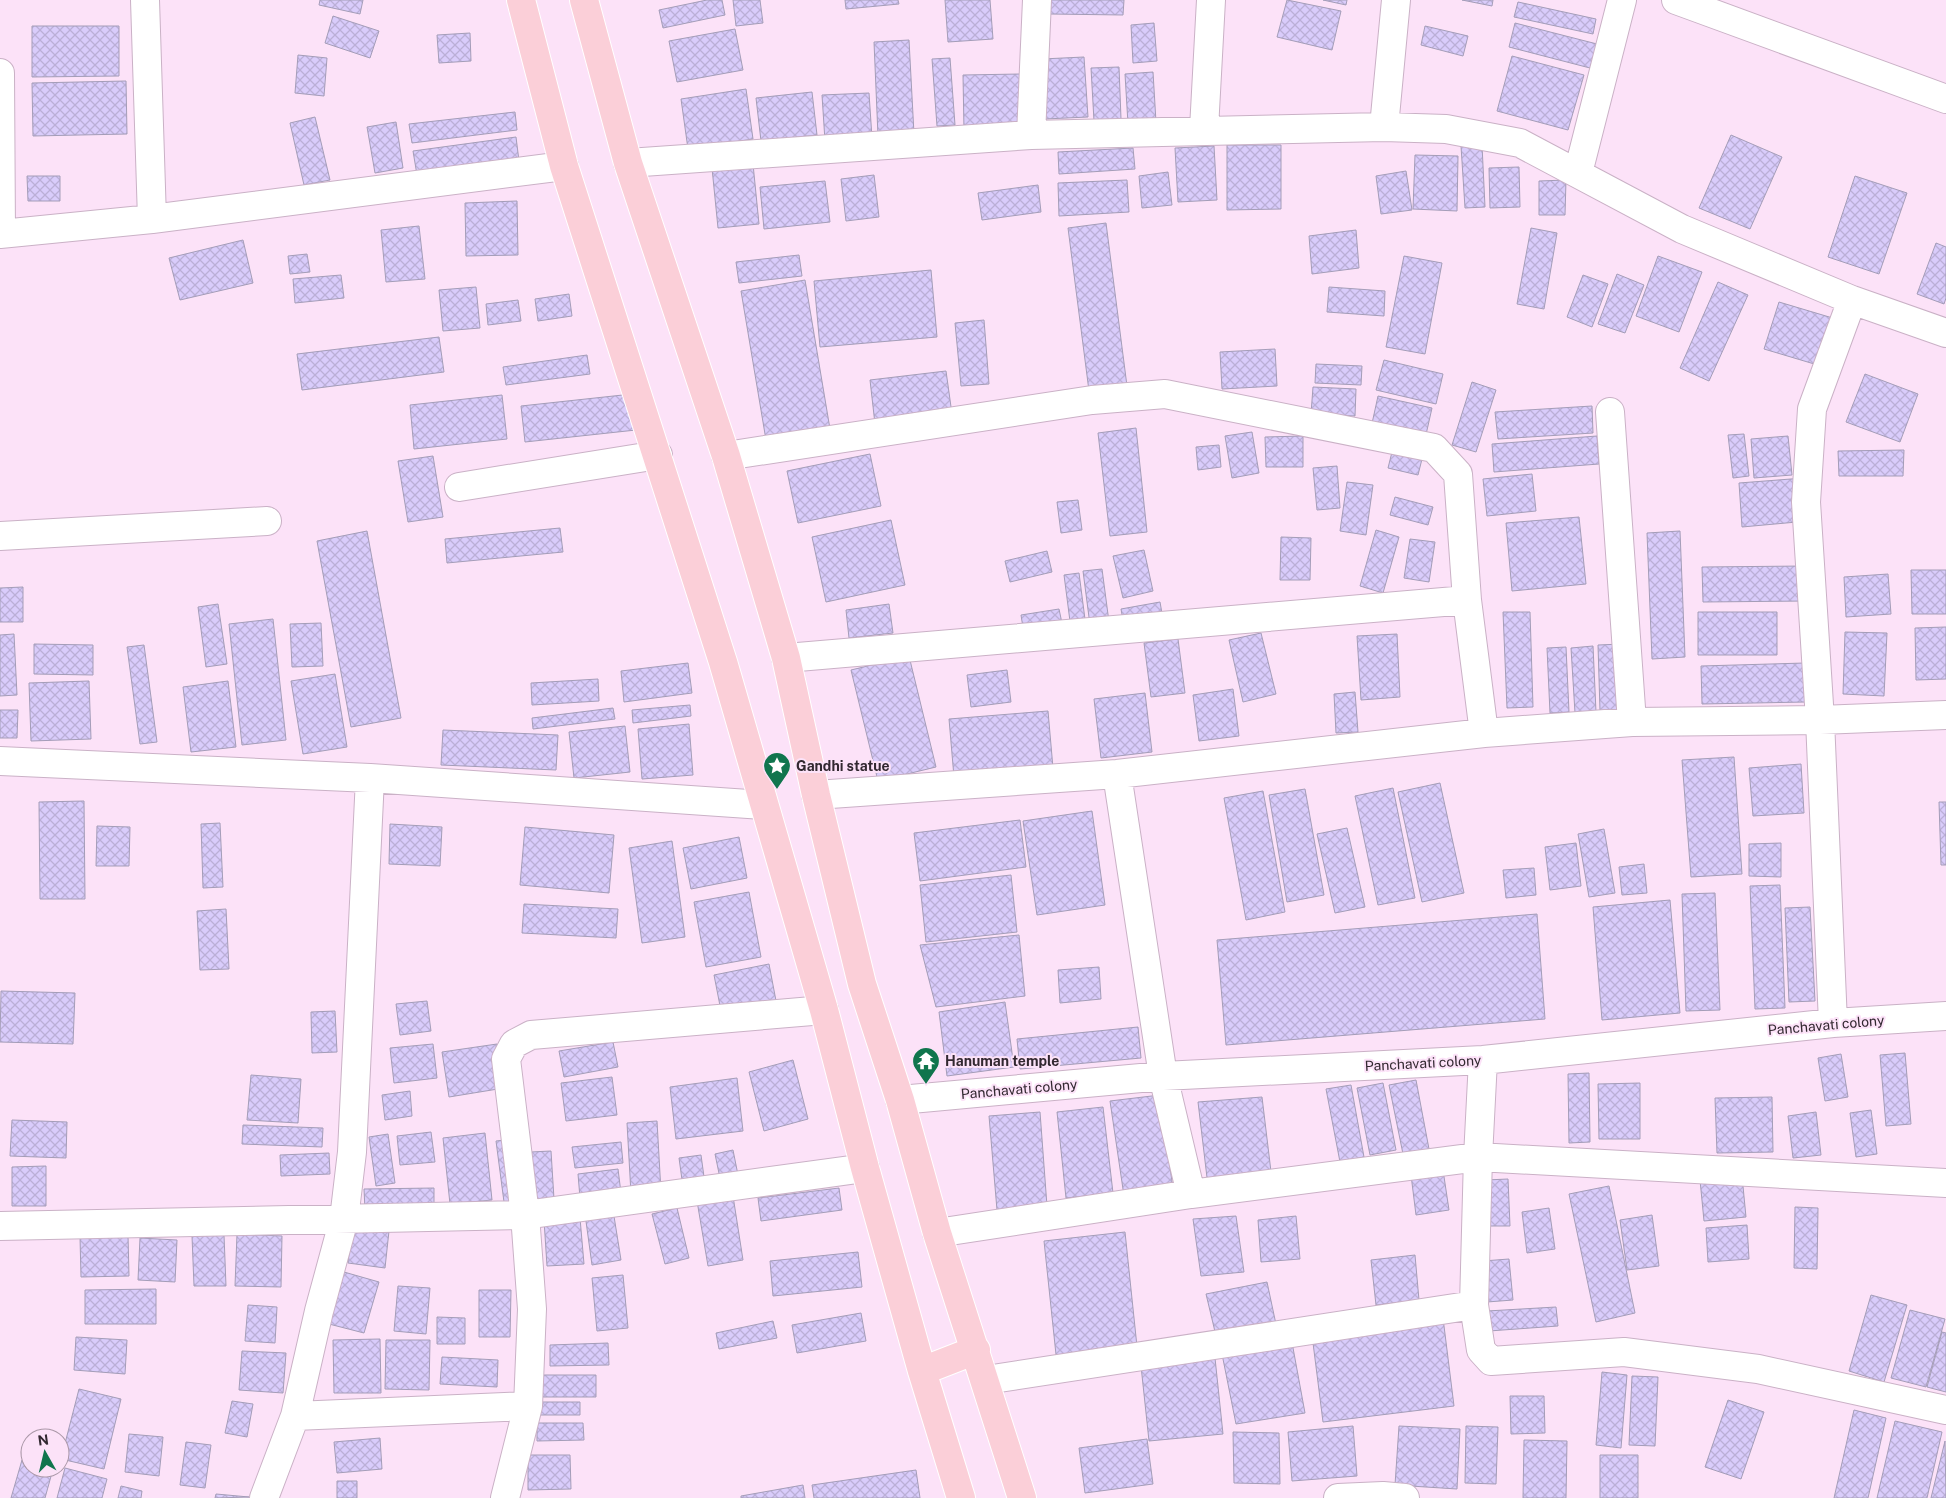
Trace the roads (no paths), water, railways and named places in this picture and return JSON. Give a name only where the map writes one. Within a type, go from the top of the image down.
[{"type":"main road","points":[[521,0],[564,166],[723,662],[824,1010],[865,1168],[922,1371],[961,1498]]},
{"type":"main road","points":[[584,0],[628,162],[726,456],[786,658],[816,795],[862,984],[900,1100],[937,1233],[986,1380],[1022,1498]]},
{"type":"main road","points":[[922,1371],[976,1350]]},
{"type":"street","points":[[145,0],[152,219]]},
{"type":"street","points":[[1031,136],[1036,0]]},
{"type":"street","points":[[1204,130],[1212,0]]},
{"type":"street","points":[[1384,127],[1396,0]]},
{"type":"street","points":[[1578,173],[1622,0]]},
{"type":"street","points":[[1676,0],[1946,98]]},
{"type":"street","points":[[0,73],[1,234],[152,219],[564,166]]},
{"type":"street","points":[[628,162],[1031,136],[1204,130],[1384,127],[1446,129],[1520,143],[1682,229],[1852,300],[1946,333]]},
{"type":"street","points":[[1833,1023],[1820,720],[1806,502],[1812,409],[1852,300]]},
{"type":"street","points":[[726,456],[1092,400],[1165,394],[1434,448],[1458,474],[1467,600],[1484,733]]},
{"type":"street","points":[[1610,412],[1632,722]]},
{"type":"street","points":[[459,486],[658,455]]},
{"type":"street","points":[[0,536],[266,521]]},
{"type":"street","points":[[786,658],[1467,600]]},
{"type":"street","points":[[816,795],[1117,774],[1484,733],[1632,722],[1820,720],[1946,715]]},
{"type":"street","points":[[0,761],[370,778],[763,805]]},
{"type":"street","points":[[1117,774],[1163,1076],[1191,1194]]},
{"type":"street","points":[[264,1498],[295,1416],[319,1311],[344,1219],[352,1143],[370,778]]},
{"type":"street","points":[[505,1498],[528,1406],[532,1309],[525,1214],[506,1059],[514,1044],[531,1035],[824,1010]]},
{"type":"street","name":"Panchavati colony","points":[[900,1100],[1163,1076],[1483,1060],[1833,1023],[1946,1016]]},
{"type":"street","points":[[1483,1060],[1474,1305],[1481,1350],[1491,1361],[1624,1352],[1758,1369],[1946,1410]]},
{"type":"street","points":[[937,1233],[1191,1194],[1478,1157],[1946,1183]]},
{"type":"street","points":[[0,1226],[525,1214],[865,1168]]},
{"type":"street","points":[[986,1380],[1474,1305]]},
{"type":"street","points":[[295,1416],[528,1406]]},
{"type":"street","points":[[1338,1498],[1383,1496],[1405,1498]]},
{"type":"place","name":"Gandhi statue","points":[[777,790]]},
{"type":"place","name":"Hanuman temple","points":[[926,1085]]}]
